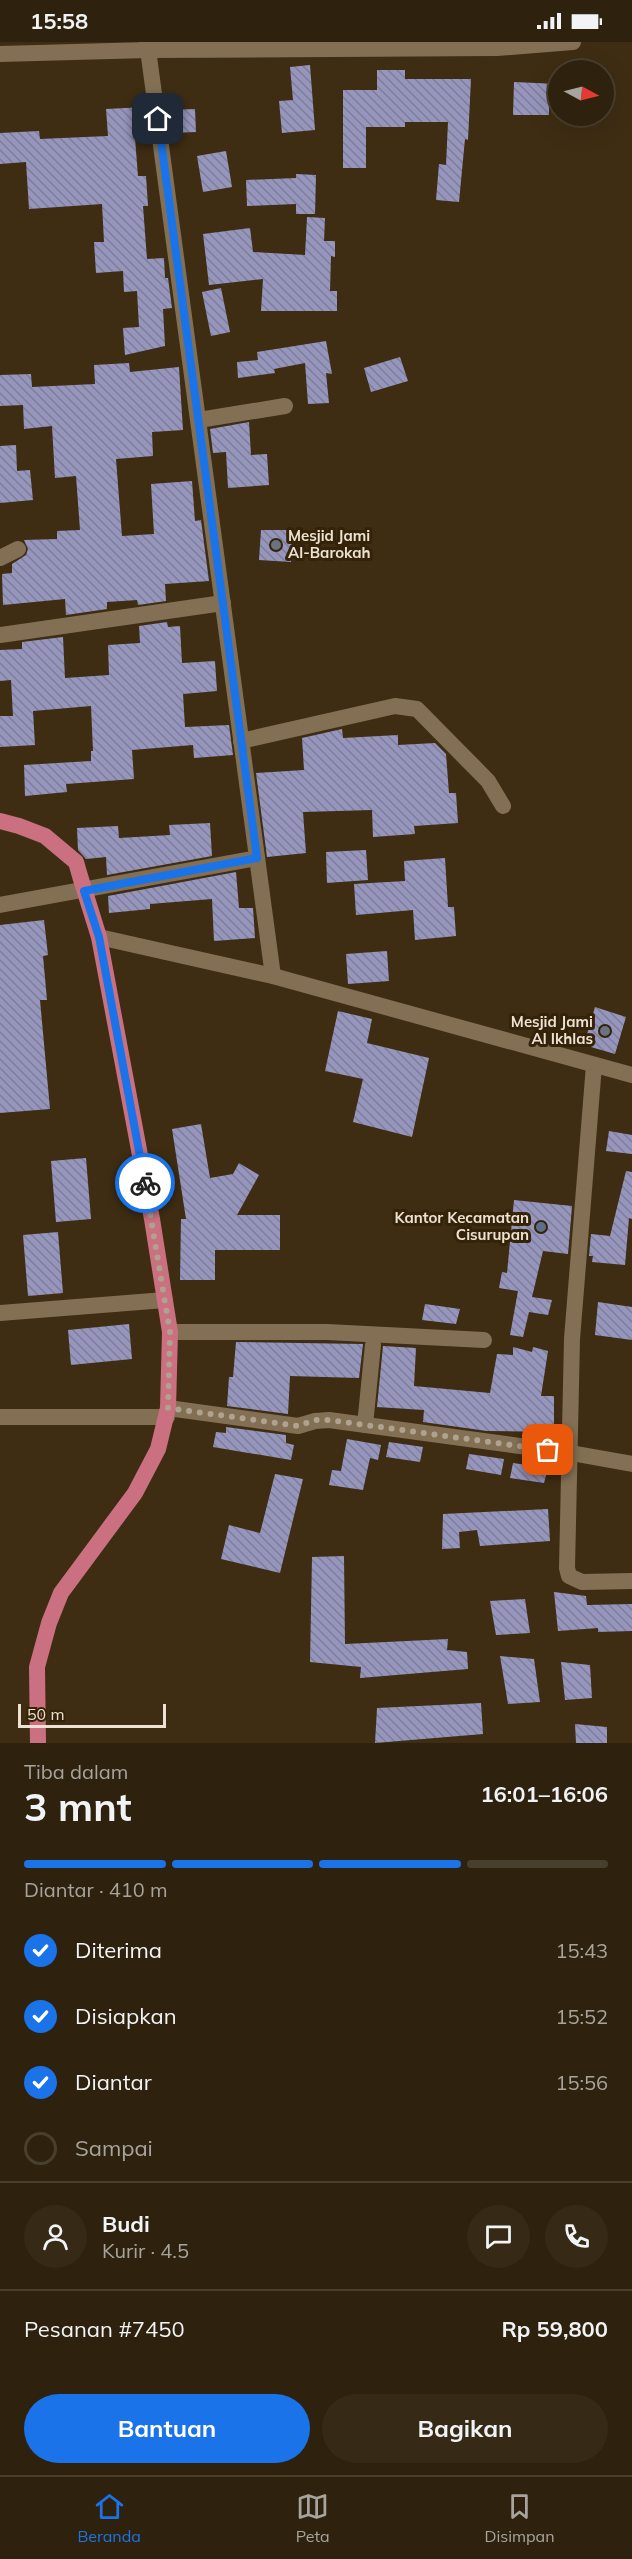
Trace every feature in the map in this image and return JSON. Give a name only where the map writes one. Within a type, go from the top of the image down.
[{"type":"main road","points":[[0,821],[45,836],[76,862],[99,937],[170,1332],[167,1413],[158,1449],[135,1493],[80,1566],[54,1608],[37,1667],[38,1743]]},
{"type":"street","points":[[0,54],[148,46],[497,48],[573,42]]},
{"type":"street","points":[[148,46],[273,976]]},
{"type":"street","points":[[199,420],[285,406]]},
{"type":"street","points":[[0,558],[18,549]]},
{"type":"street","points":[[0,635],[223,603]]},
{"type":"street","points":[[241,741],[395,706],[405,706],[417,710],[467,758],[488,781],[503,806]]},
{"type":"street","points":[[0,905],[257,858]]},
{"type":"street","points":[[99,937],[273,976],[632,1075]]},
{"type":"street","points":[[594,1065],[572,1339],[571,1453],[567,1522],[569,1576],[582,1582],[632,1581]]},
{"type":"street","points":[[0,1312],[165,1300]]},
{"type":"street","points":[[170,1332],[327,1332],[484,1340]]},
{"type":"street","points":[[365,1425],[373,1346]]},
{"type":"street","points":[[0,1417],[167,1413],[298,1426],[315,1420],[329,1420],[571,1453],[632,1464]]},
{"type":"building","points":[[310,65],[315,130],[282,133],[279,101],[293,100],[290,67]]},
{"type":"building","points":[[377,70],[405,70],[405,79],[471,79],[468,140],[465,139],[459,202],[436,200],[439,164],[446,165],[448,122],[405,122],[405,127],[366,127],[366,168],[343,168],[343,90],[377,90]]},
{"type":"building","points":[[514,82],[548,84],[548,115],[513,115]]},
{"type":"building","points":[[145,107],[149,137],[135,138],[138,176],[146,176],[148,206],[143,206],[147,259],[164,258],[165,278],[168,278],[172,308],[163,309],[165,346],[125,355],[123,328],[139,327],[137,291],[124,292],[123,271],[96,273],[94,242],[104,242],[102,204],[29,209],[26,162],[0,164],[0,133],[39,131],[40,139],[108,136],[106,109]]},
{"type":"building","points":[[195,109],[196,132],[170,133],[167,110]]},
{"type":"building","points":[[226,151],[232,187],[203,192],[197,156]]},
{"type":"building","points":[[296,174],[316,175],[315,214],[296,214],[296,204],[247,206],[246,180],[296,178]]},
{"type":"building","points":[[307,217],[325,218],[324,241],[335,241],[335,257],[331,256],[330,291],[337,291],[337,311],[261,311],[263,279],[209,285],[203,234],[250,228],[253,252],[305,255]]},
{"type":"building","points":[[221,288],[230,332],[211,336],[202,292]]},
{"type":"building","points":[[326,341],[332,374],[326,373],[329,403],[308,404],[305,363],[274,369],[275,373],[238,378],[237,362],[258,360],[257,352]]},
{"type":"building","points":[[400,357],[408,381],[371,392],[364,368]]},
{"type":"building","points":[[129,363],[130,372],[179,367],[183,430],[152,432],[153,456],[116,459],[122,536],[154,534],[151,484],[192,481],[195,521],[201,520],[209,581],[165,584],[166,601],[138,605],[137,600],[107,602],[107,609],[66,615],[65,599],[3,605],[2,574],[12,573],[12,564],[26,555],[28,549],[24,540],[57,539],[57,531],[80,530],[76,476],[55,478],[52,426],[24,429],[23,405],[0,406],[0,375],[31,374],[32,387],[95,384],[94,365]]},
{"type":"building","points":[[249,422],[251,455],[267,454],[269,485],[228,488],[226,452],[213,453],[210,429]]},
{"type":"building","points":[[16,445],[17,471],[30,470],[33,500],[0,503],[0,446]]},
{"type":"building","name":"Mesjid Jami Al-Barokah","points":[[261,530],[293,530],[291,562],[259,560]]},
{"type":"building","points":[[167,622],[168,627],[180,626],[182,663],[215,661],[217,691],[183,694],[185,727],[229,725],[233,755],[194,758],[193,745],[132,750],[134,779],[66,784],[67,792],[25,796],[24,765],[91,761],[91,751],[93,751],[91,706],[33,711],[35,745],[0,747],[0,716],[13,716],[11,680],[0,681],[0,650],[22,649],[22,642],[63,637],[65,678],[109,675],[108,645],[140,643],[139,626]]},
{"type":"building","points":[[342,729],[343,738],[398,735],[398,745],[435,743],[446,754],[449,793],[456,793],[458,823],[414,826],[415,834],[373,837],[372,810],[303,812],[306,853],[267,857],[256,773],[304,770],[302,738]]},
{"type":"building","points":[[210,823],[212,856],[107,875],[106,857],[86,859],[78,850],[77,828],[118,826],[119,838],[170,835],[169,825]]},
{"type":"building","points":[[366,850],[368,880],[327,883],[326,852]]},
{"type":"building","points":[[445,858],[448,907],[454,907],[456,936],[415,940],[413,910],[356,915],[354,884],[405,881],[404,861]]},
{"type":"building","points":[[236,872],[239,908],[253,908],[255,938],[214,941],[212,899],[150,904],[150,909],[109,913],[108,896]]},
{"type":"building","points":[[44,920],[48,955],[43,956],[47,1000],[40,1000],[50,1109],[0,1113],[0,925]]},
{"type":"building","points":[[387,951],[389,981],[348,984],[346,954]]},
{"type":"building","name":"Mesjid Jami Al Ikhlas","points":[[595,1007],[626,1017],[615,1054],[584,1045]]},
{"type":"building","points":[[338,1011],[372,1019],[367,1043],[429,1058],[412,1137],[353,1122],[363,1079],[325,1071]]},
{"type":"building","points":[[201,1124],[210,1178],[233,1174],[239,1163],[259,1175],[237,1215],[280,1215],[280,1250],[215,1250],[215,1280],[180,1280],[181,1219],[186,1219],[172,1129]]},
{"type":"building","points":[[609,1131],[632,1135],[632,1154],[606,1151]]},
{"type":"building","points":[[86,1158],[91,1219],[56,1222],[51,1161]]},
{"type":"building","points":[[626,1171],[632,1172],[632,1219],[629,1218],[625,1265],[592,1262],[593,1256],[589,1256],[591,1234],[610,1236]]},
{"type":"building","points":[[514,1200],[572,1206],[568,1254],[543,1251],[532,1297],[552,1300],[548,1315],[529,1312],[523,1337],[510,1335],[518,1291],[499,1288],[502,1272],[507,1273]]},
{"type":"building","points":[[58,1232],[63,1293],[28,1296],[23,1235]]},
{"type":"building","points":[[598,1302],[632,1307],[632,1340],[595,1335]]},
{"type":"building","points":[[425,1304],[460,1309],[456,1324],[422,1320]]},
{"type":"building","points":[[129,1324],[132,1359],[71,1365],[68,1330]]},
{"type":"building","points":[[236,1342],[363,1344],[359,1378],[290,1376],[288,1414],[227,1406],[229,1377],[233,1377]]},
{"type":"building","points":[[383,1346],[416,1348],[414,1386],[490,1393],[497,1354],[513,1355],[513,1347],[532,1352],[533,1347],[548,1351],[541,1396],[554,1396],[554,1432],[487,1431],[423,1422],[424,1410],[377,1407]]},
{"type":"building","points":[[226,1427],[286,1435],[286,1443],[294,1445],[291,1460],[213,1447],[216,1432],[226,1433]]},
{"type":"building","points":[[347,1439],[381,1445],[378,1460],[370,1458],[363,1490],[329,1485],[332,1470],[341,1471]]},
{"type":"building","points":[[389,1442],[423,1447],[420,1462],[386,1457]]},
{"type":"building","points":[[469,1454],[504,1459],[501,1475],[466,1469]]},
{"type":"building","points":[[513,1463],[548,1468],[544,1483],[510,1478]]},
{"type":"building","points":[[275,1474],[303,1479],[280,1573],[221,1559],[229,1525],[260,1533]]},
{"type":"building","points":[[548,1509],[550,1541],[480,1546],[477,1530],[459,1532],[460,1548],[442,1549],[443,1514]]},
{"type":"building","points":[[344,1556],[345,1644],[448,1639],[447,1650],[467,1652],[468,1669],[360,1678],[361,1667],[310,1662],[312,1557]]},
{"type":"building","points":[[554,1592],[586,1596],[587,1605],[632,1604],[632,1631],[598,1632],[598,1628],[558,1631]]},
{"type":"building","points":[[525,1599],[530,1633],[496,1635],[490,1601]]},
{"type":"building","points":[[500,1656],[534,1659],[540,1702],[508,1704]]},
{"type":"building","points":[[561,1662],[590,1665],[592,1698],[565,1700]]},
{"type":"building","points":[[481,1703],[483,1734],[375,1743],[377,1708]]},
{"type":"building","points":[[575,1724],[607,1727],[607,1743],[576,1743]]},
{"type":"way so far","points":[[145,1183],[170,1332],[168,1408],[298,1426],[315,1420],[329,1420],[548,1450]]},
{"type":"place","name":"Mesjid Jami Al-Barokah","points":[[276,545]]},
{"type":"place","name":"Mesjid Jami Al Ikhlas","points":[[605,1031]]},
{"type":"place","name":"Kantor Kecamatan Cisurupan","points":[[541,1227]]},
{"type":"route","points":[[145,1183],[99,937],[84,891],[257,858],[158,119]]}]
